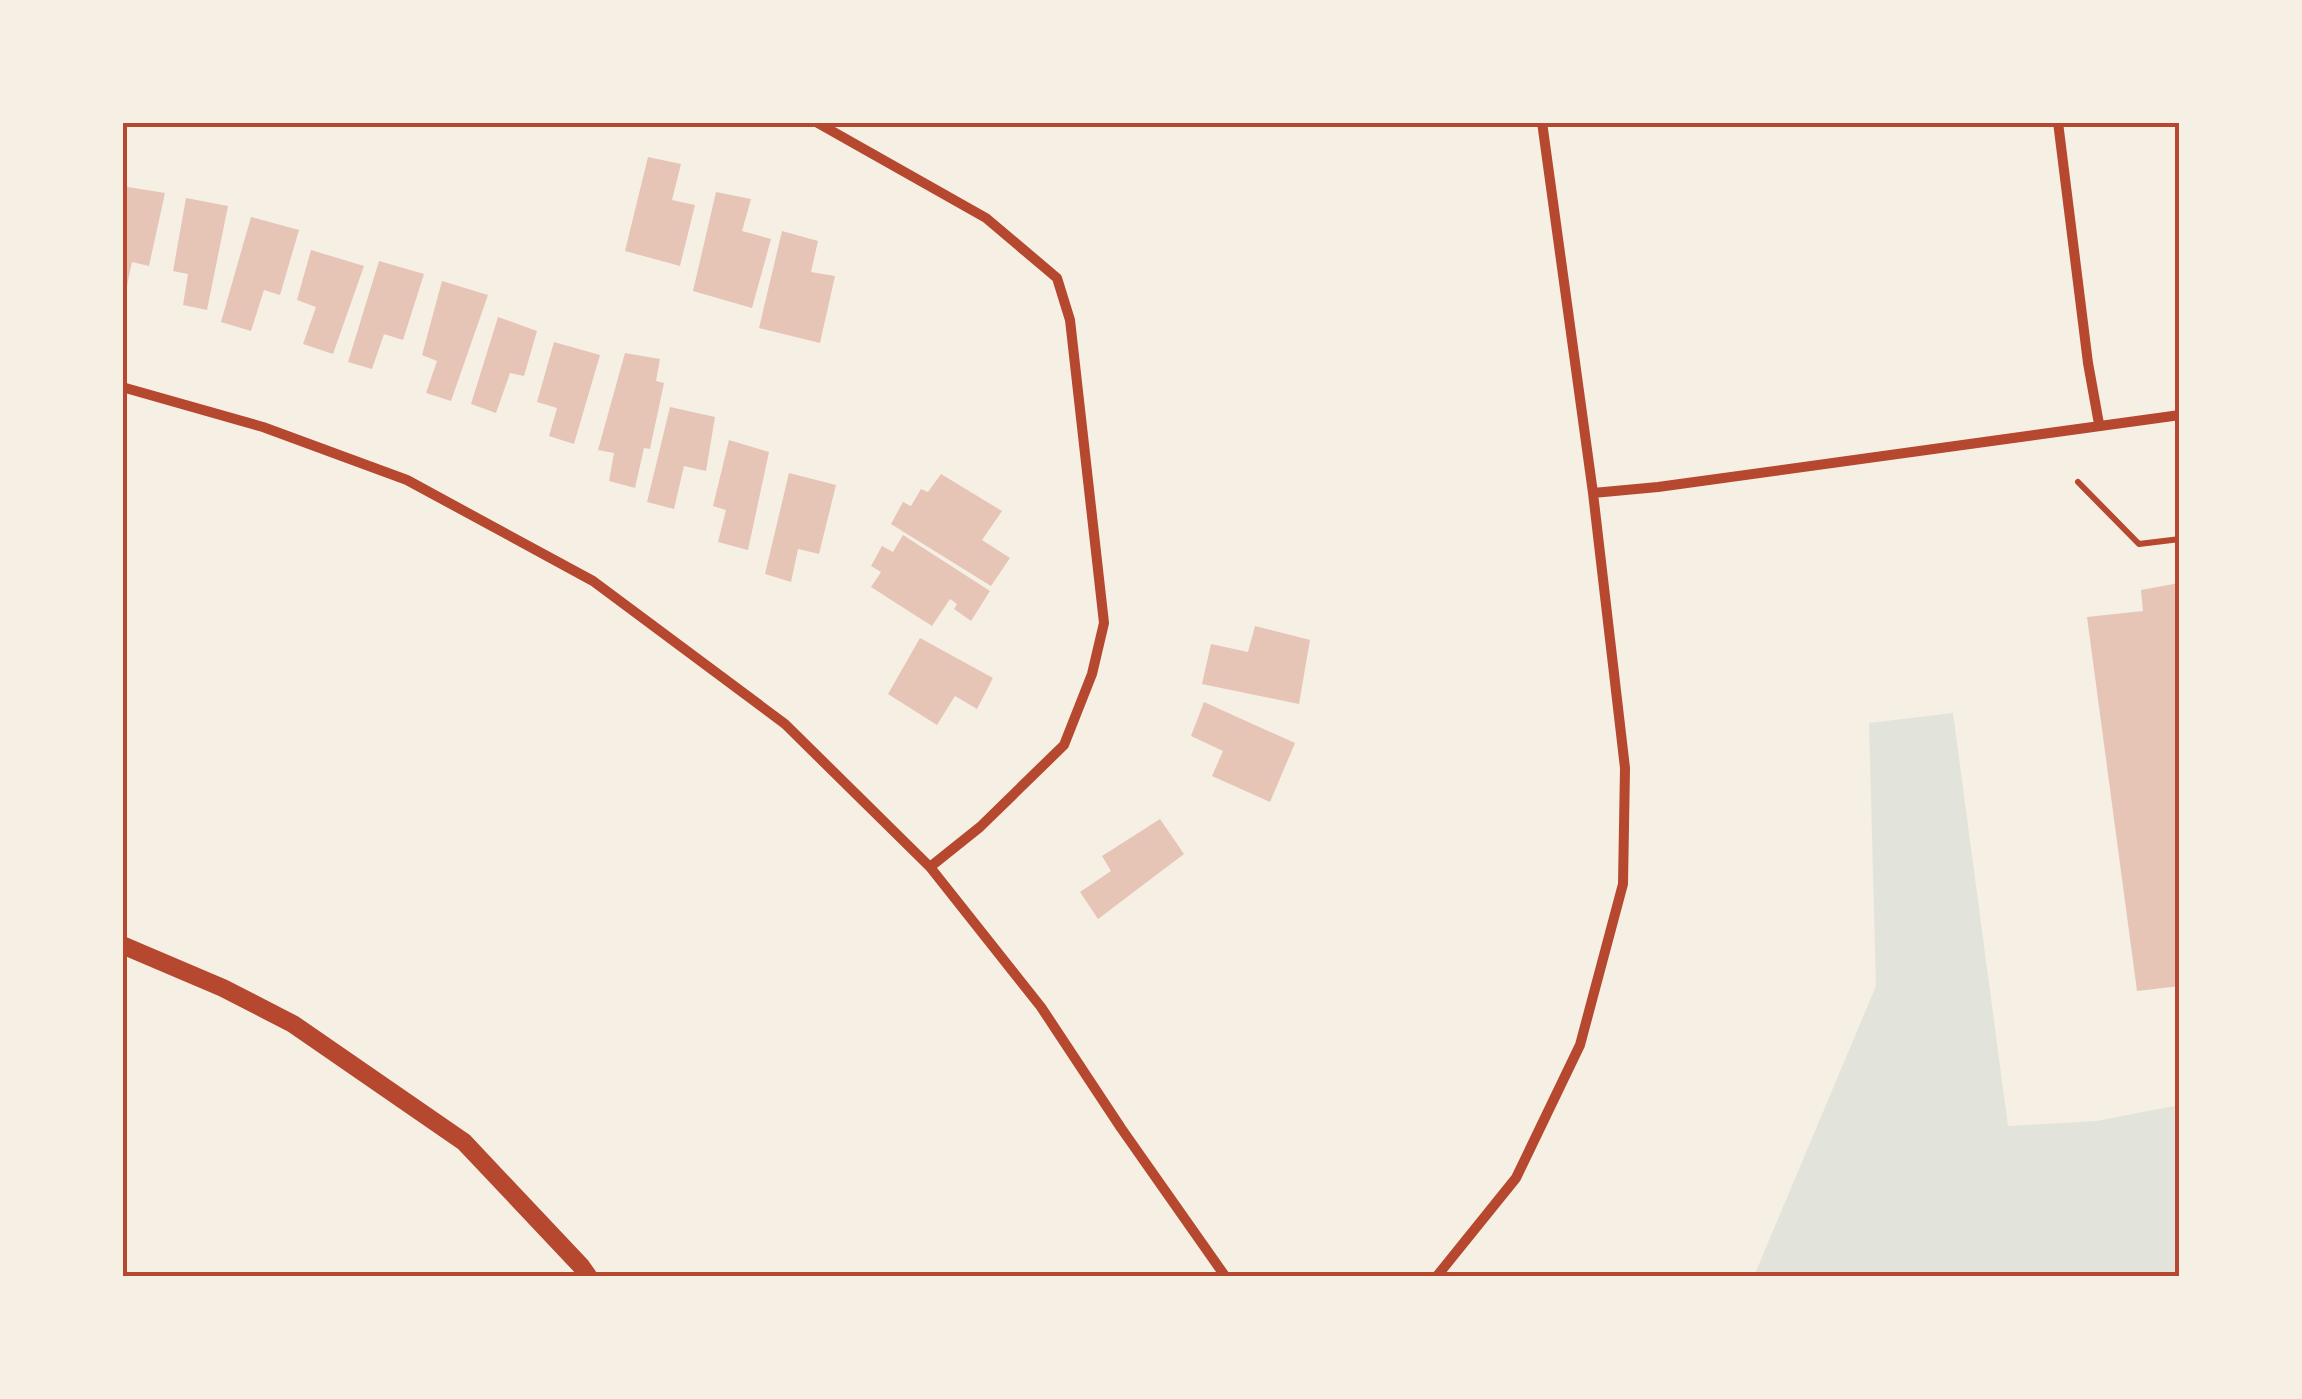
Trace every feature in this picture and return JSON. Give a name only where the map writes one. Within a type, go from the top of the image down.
[{"type":"street","points":[[816,122],[986,218],[1058,278],[1070,320],[1104,623],[1092,674],[1064,745],[980,827],[930,867]]},
{"type":"street","points":[[1437,1276],[1516,1178],[1580,1045],[1623,884],[1626,768],[1542,122]]},
{"type":"street","points":[[2058,122],[2099,424]]},
{"type":"street","points":[[122,387],[263,427],[407,480],[593,581],[786,724],[930,867],[1041,1007],[1225,1276]]},
{"type":"street","points":[[1593,493],[2180,415]]},
{"type":"street","points":[[122,945],[223,988],[293,1024],[464,1142],[588,1276]]},
{"type":"path","points":[[2078,482],[2139,544],[2180,539]]},
{"type":"shaded area","points":[[1953,713],[2008,1126],[2096,1121],[2179,1105],[2179,1276],[1754,1276],[1876,986],[1869,723]]},
{"type":"building","points":[[648,157],[681,164],[672,200],[695,205],[680,266],[625,251]]},
{"type":"building","points":[[122,186],[165,193],[149,266],[132,262],[124,300]]},
{"type":"building","points":[[716,192],[751,199],[742,231],[771,239],[752,308],[693,291]]},
{"type":"building","points":[[186,198],[228,206],[207,310],[183,305],[188,274],[173,271]]},
{"type":"building","points":[[251,217],[299,230],[280,295],[264,290],[251,331],[221,322]]},
{"type":"building","points":[[782,231],[818,241],[811,272],[835,276],[820,343],[759,328]]},
{"type":"building","points":[[311,250],[364,266],[333,354],[303,344],[316,307],[297,300]]},
{"type":"building","points":[[379,261],[424,274],[403,340],[384,334],[372,369],[348,362]]},
{"type":"building","points":[[442,281],[488,295],[451,401],[426,393],[437,361],[422,355]]},
{"type":"building","points":[[498,317],[537,331],[524,376],[510,373],[496,413],[471,404]]},
{"type":"building","points":[[554,342],[600,355],[574,444],[549,436],[557,408],[537,402]]},
{"type":"building","points":[[625,353],[660,359],[656,381],[664,383],[650,449],[644,448],[635,488],[609,481],[614,453],[598,450]]},
{"type":"building","points":[[670,407],[715,417],[706,471],[684,466],[674,509],[647,502]]},
{"type":"building","points":[[729,440],[769,452],[748,550],[718,542],[726,510],[713,506]]},
{"type":"building","points":[[789,473],[836,485],[819,554],[798,549],[791,582],[765,574]]},
{"type":"building","points":[[941,474],[1002,511],[982,540],[1010,558],[991,586],[891,524],[903,502],[911,506],[921,489],[928,492]]},
{"type":"building","points":[[903,535],[990,591],[971,621],[954,609],[957,604],[950,599],[932,626],[871,587],[881,572],[871,566],[882,546],[893,552]]},
{"type":"building","points":[[2179,583],[2180,986],[2137,991],[2087,617],[2143,611],[2141,590]]},
{"type":"building","points":[[1255,626],[1310,640],[1299,704],[1202,684],[1211,644],[1248,652]]},
{"type":"building","points":[[920,638],[993,678],[977,709],[955,696],[937,725],[888,694]]},
{"type":"building","points":[[1204,702],[1295,743],[1270,802],[1212,776],[1223,751],[1191,736]]},
{"type":"building","points":[[1160,819],[1184,854],[1098,919],[1080,892],[1111,871],[1102,856]]}]
